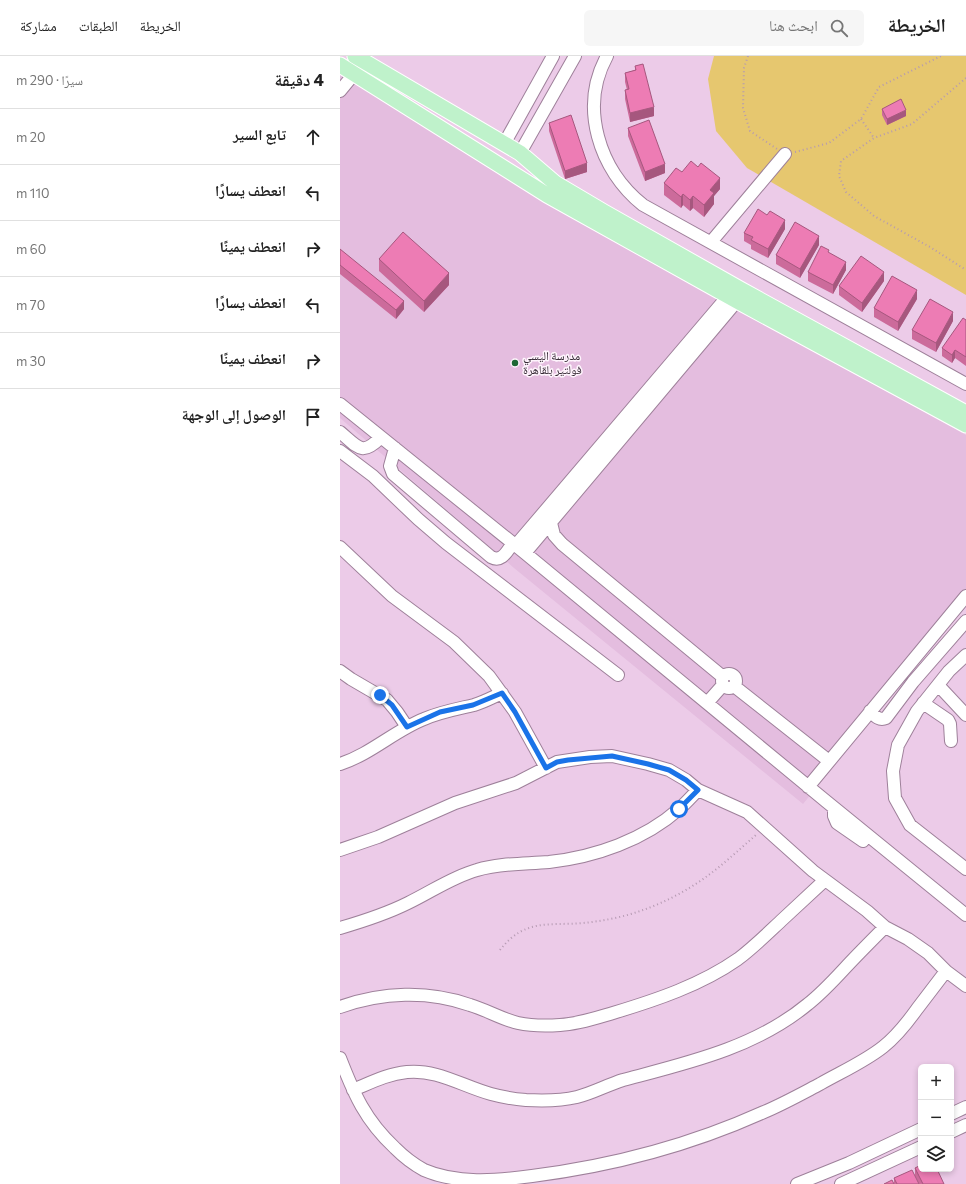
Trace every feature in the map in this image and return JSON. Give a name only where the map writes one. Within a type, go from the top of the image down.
[{"type":"main road","points":[[355,56],[520,153],[555,183],[604,212],[966,413]]},
{"type":"main road","points":[[340,65],[546,195],[732,299],[966,425]]},
{"type":"street","points":[[504,144],[554,56]]},
{"type":"street","points":[[520,153],[575,56]]},
{"type":"street","points":[[607,56],[600,68],[595,86],[593,107],[595,127],[601,146],[610,166],[620,183],[630,195],[643,205],[966,384]]},
{"type":"street","points":[[340,91],[354,74]]},
{"type":"street","points":[[711,242],[786,154]]},
{"type":"street","points":[[395,448],[390,466],[393,474],[491,557],[496,559],[501,558],[551,523],[732,299]]},
{"type":"street","points":[[518,547],[732,299]]},
{"type":"street","points":[[340,404],[518,547],[830,805],[966,914]]},
{"type":"street","points":[[340,432],[358,447],[364,448],[371,446],[381,437]]},
{"type":"street","points":[[340,451],[373,476],[418,519],[446,543],[618,675]]},
{"type":"street","points":[[551,523],[554,535],[562,544],[727,683],[829,761]]},
{"type":"street","points":[[340,547],[392,596],[454,642],[489,676],[515,712],[546,768]]},
{"type":"street","points":[[808,786],[966,596]]},
{"type":"street","points":[[870,711],[880,719],[888,717],[913,682],[966,621]]},
{"type":"street","points":[[966,655],[949,671],[917,711],[898,746],[893,771],[895,798],[910,825],[966,869]]},
{"type":"street","points":[[340,671],[387,700],[398,712],[407,727]]},
{"type":"street","points":[[707,703],[727,683]]},
{"type":"street","points":[[938,685],[966,716]]},
{"type":"street","points":[[340,764],[373,749],[407,727],[440,712],[473,705],[502,693]]},
{"type":"street","points":[[924,703],[948,720],[950,724],[951,741]]},
{"type":"street","points":[[340,850],[378,837],[455,803],[502,788],[557,762],[612,756],[669,770],[686,780],[698,790],[747,812],[825,880],[868,911],[885,927],[908,938],[928,953],[946,971],[966,986]]},
{"type":"street","points":[[340,928],[384,914],[476,870],[502,865],[570,859],[609,848],[639,836],[660,824],[679,809],[698,790]]},
{"type":"street","points":[[830,805],[837,823],[888,860],[966,924]]},
{"type":"street","points":[[340,1007],[360,1000],[379,996],[403,994],[444,998],[457,1001],[506,1019],[532,1025],[562,1025],[594,1019],[661,997],[713,975],[738,959],[761,941],[825,880]]},
{"type":"street","points":[[353,1090],[394,1074],[421,1072],[449,1078],[490,1094],[502,1097],[553,1101],[579,1097],[619,1082],[711,1056],[766,1033],[788,1020],[808,1004],[827,987],[885,927]]},
{"type":"street","points":[[340,1058],[361,1106],[383,1136],[409,1160],[424,1170],[457,1180],[474,1181],[522,1178],[605,1164],[691,1140],[748,1120],[784,1103],[857,1063],[884,1046],[907,1023],[946,971]]},
{"type":"street","points":[[954,1113],[966,1107]]},
{"type":"street","points":[[954,1131],[966,1125]]},
{"type":"street","points":[[797,1184],[849,1163],[918,1130]]},
{"type":"street","points":[[847,1183],[918,1148]]},
{"type":"path","points":[[748,56],[744,68],[743,108],[750,131],[786,154],[828,143],[861,119],[879,87],[941,56]]},
{"type":"path","points":[[966,78],[912,124],[874,138],[841,161],[839,176],[846,192],[874,216],[930,247],[966,270]]},
{"type":"path","points":[[861,119],[874,138]]},
{"type":"path","points":[[500,950],[516,934],[534,926],[545,924],[571,924],[602,920],[642,910],[663,902],[710,874],[764,827]]},
{"type":"shaded area","points":[[714,56],[966,56],[966,295],[747,168],[716,131],[708,79]]},
{"type":"shaded area","points":[[340,75],[487,167],[736,309],[966,435],[966,604],[803,804],[514,568],[340,418]]},
{"type":"building","points":[[643,64],[654,107],[630,113],[625,90],[629,89],[625,73],[636,70],[635,66]]},
{"type":"building","points":[[901,99],[906,110],[887,119],[882,109]]},
{"type":"building","points":[[571,115],[587,163],[565,171],[549,123]]},
{"type":"building","points":[[649,120],[665,164],[645,172],[628,128]]},
{"type":"building","points":[[691,161],[698,167],[701,163],[720,178],[710,190],[714,193],[704,205],[693,196],[690,200],[683,194],[681,197],[664,183],[676,168],[682,172]]},
{"type":"building","points":[[758,209],[767,215],[770,211],[785,220],[768,249],[751,240],[753,237],[744,233]]},
{"type":"building","points":[[795,222],[819,236],[800,269],[776,255]]},
{"type":"building","points":[[403,232],[449,273],[424,301],[379,259]]},
{"type":"building","points":[[821,246],[829,250],[828,252],[846,262],[833,285],[808,272]]},
{"type":"building","points":[[340,249],[404,301],[396,310],[340,265]]},
{"type":"building","points":[[861,256],[884,272],[862,303],[839,286]]},
{"type":"building","points":[[892,276],[917,290],[898,322],[874,308]]},
{"type":"building","points":[[930,299],[953,312],[936,343],[912,330]]},
{"type":"building","points":[[963,318],[966,320],[966,357],[955,350],[952,355],[942,348]]},
{"type":"building","points":[[918,1166],[918,1172],[938,1172],[944,1184],[923,1184],[915,1168]]},
{"type":"building","points":[[912,1170],[919,1184],[897,1184],[894,1178]]},
{"type":"building","points":[[892,1180],[894,1184],[884,1184]]},
{"type":"place","name":"مدرسة اليسي فولتير بلقاهرة","points":[[515,363]]},
{"type":"route","points":[[380,695],[398,712],[407,727],[440,712],[473,705],[502,693],[515,712],[546,768],[557,762],[568,760],[612,756],[669,770],[686,780],[698,790],[679,809]]}]
